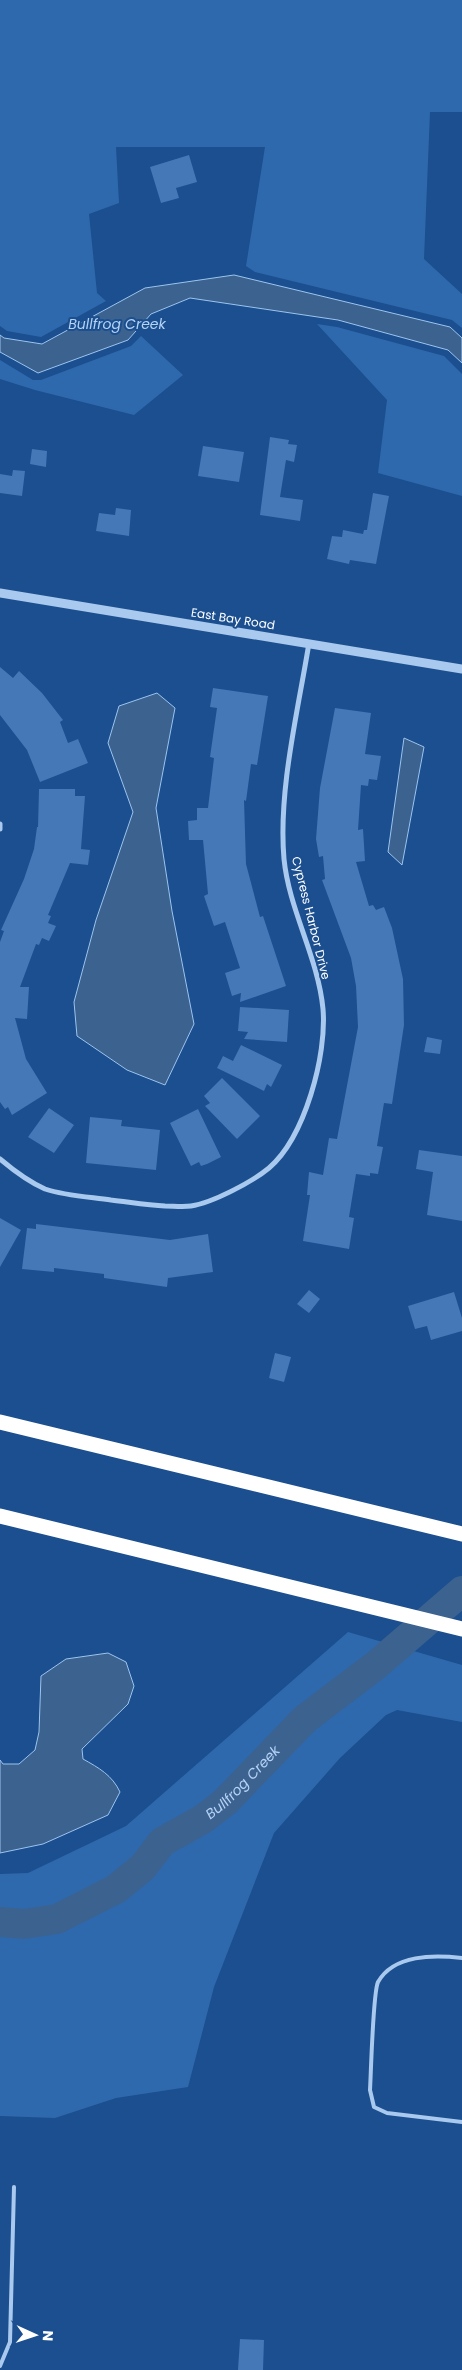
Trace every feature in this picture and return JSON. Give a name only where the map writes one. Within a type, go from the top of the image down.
[{"type":"highway","points":[[0,1422],[462,1534]]},
{"type":"highway","points":[[0,1516],[462,1629]]},
{"type":"street","name":"East Bay Road","points":[[0,593],[462,668]]},
{"type":"street","name":"Cypress Harbor Drive","points":[[0,1159],[15,1171],[45,1188],[96,1198],[161,1206],[191,1206],[248,1182],[270,1167],[289,1144],[302,1115],[317,1071],[322,1038],[323,1010],[316,966],[294,902],[284,860],[285,792],[309,643]]},
{"type":"street","points":[[0,824],[0,829]]},
{"type":"lane","points":[[462,1958],[435,1956],[406,1962],[389,1968],[377,1984],[370,2090],[374,2107],[387,2113],[462,2122]]},
{"type":"lane","points":[[0,2366],[10,2342],[14,2187]]},
{"type":"shaded area","points":[[0,0],[462,0],[462,112],[430,112],[424,259],[462,294],[462,328],[452,320],[255,272],[246,266],[265,147],[116,147],[119,203],[89,214],[97,293],[106,301],[41,337],[7,331],[0,326]]},
{"type":"shaded area","points":[[317,324],[337,327],[444,356],[462,374],[462,496],[378,473],[387,400]]},
{"type":"shaded area","points":[[141,336],[183,375],[134,415],[35,390],[0,379],[0,360],[33,380],[41,380],[131,346]]},
{"type":"shaded area","points":[[348,1632],[462,1665],[462,1722],[397,1710],[386,1715],[340,1758],[274,1833],[214,1987],[188,2087],[116,2098],[55,2118],[0,2116],[0,1874],[28,1873],[126,1826]]},
{"type":"water","name":"Bullfrog Creek","points":[[234,275],[450,327],[462,338],[462,363],[448,350],[338,320],[190,298],[151,314],[128,340],[38,373],[0,352],[0,335],[4,338],[42,344],[145,288]]},
{"type":"water","points":[[157,693],[175,708],[156,808],[172,911],[194,1024],[165,1085],[127,1070],[77,1036],[74,1002],[96,920],[133,812],[108,743],[119,706]]},
{"type":"water","points":[[404,738],[424,747],[402,865],[388,852]]},
{"type":"water","points":[[108,1653],[126,1662],[134,1686],[128,1704],[82,1749],[83,1759],[109,1776],[120,1792],[108,1815],[43,1844],[0,1853],[0,1760],[3,1764],[19,1764],[35,1750],[39,1732],[41,1676],[66,1659]]},
{"type":"building","points":[[189,155],[197,182],[176,188],[179,198],[161,203],[150,167]]},
{"type":"building","points":[[270,437],[289,440],[288,444],[297,445],[294,462],[286,460],[280,497],[303,500],[300,521],[260,515]]},
{"type":"building","points":[[203,446],[244,452],[239,482],[198,476]]},
{"type":"building","points":[[32,449],[47,451],[46,467],[30,464]]},
{"type":"building","points":[[13,470],[25,471],[22,496],[0,493],[0,474],[12,476]]},
{"type":"building","points":[[373,493],[389,496],[376,564],[350,560],[349,564],[327,559],[332,536],[342,537],[343,530],[363,534],[364,530],[367,530]]},
{"type":"building","points":[[116,508],[131,510],[129,536],[96,531],[99,513],[115,515]]},
{"type":"building","points":[[0,667],[13,678],[19,671],[42,693],[63,720],[60,722],[68,743],[78,739],[88,763],[40,782],[27,750],[0,715]]},
{"type":"building","points":[[213,688],[268,696],[257,765],[251,764],[246,801],[244,800],[246,864],[260,917],[263,916],[286,986],[240,1002],[241,993],[232,996],[225,973],[240,968],[225,922],[214,926],[204,896],[208,894],[203,840],[189,840],[188,821],[197,820],[197,808],[208,808],[214,758],[210,757],[217,708],[210,707]]},
{"type":"building","points":[[335,708],[371,713],[365,754],[381,756],[377,780],[369,779],[368,786],[361,785],[358,830],[363,829],[365,861],[356,862],[369,906],[373,905],[376,910],[384,907],[392,928],[403,979],[404,1025],[392,1104],[384,1103],[377,1146],[383,1147],[378,1174],[370,1173],[370,1176],[356,1174],[349,1217],[354,1218],[349,1249],[303,1241],[310,1195],[307,1195],[309,1172],[323,1175],[329,1138],[337,1139],[358,1027],[356,986],[351,958],[322,880],[325,879],[323,856],[319,857],[316,839],[320,788]]},
{"type":"building","points":[[39,789],[75,789],[75,796],[85,796],[81,849],[90,850],[88,865],[70,863],[48,915],[51,916],[48,923],[56,926],[49,941],[42,938],[39,945],[36,944],[20,987],[29,987],[27,1019],[15,1018],[26,1059],[47,1093],[12,1115],[8,1107],[5,1109],[0,1102],[0,942],[4,931],[1,930],[24,879],[34,849],[38,827]]},
{"type":"building","points":[[240,1007],[289,1010],[287,1042],[244,1039],[248,1032],[238,1031]]},
{"type":"building","points":[[427,1037],[442,1040],[440,1054],[424,1052]]},
{"type":"building","points":[[241,1045],[282,1065],[271,1087],[267,1084],[264,1091],[217,1068],[223,1056],[233,1061]]},
{"type":"building","points":[[222,1078],[260,1116],[237,1139],[205,1106],[210,1103],[204,1096]]},
{"type":"building","points":[[49,1108],[74,1125],[54,1153],[28,1137]]},
{"type":"building","points":[[198,1109],[221,1157],[201,1166],[199,1162],[191,1166],[170,1123]]},
{"type":"building","points":[[90,1117],[122,1120],[121,1126],[160,1130],[156,1170],[86,1163]]},
{"type":"building","points":[[419,1150],[462,1156],[462,1221],[427,1215],[433,1172],[416,1169]]},
{"type":"building","points":[[0,1218],[21,1230],[0,1267]]},
{"type":"building","points":[[36,1224],[170,1240],[208,1234],[213,1272],[168,1278],[167,1287],[104,1278],[104,1274],[54,1268],[54,1272],[22,1269],[27,1228],[36,1229]]},
{"type":"building","points":[[309,1290],[320,1299],[309,1313],[297,1304]]},
{"type":"building","points":[[454,1292],[462,1318],[462,1331],[431,1340],[427,1326],[415,1329],[408,1306]]},
{"type":"building","points":[[275,1353],[291,1357],[284,1382],[269,1378]]},
{"type":"building","points":[[240,2339],[264,2340],[263,2370],[238,2370]]},
{"type":"waterway","name":"Bullfrog Creek","points":[[0,1922],[24,1924],[57,1919],[116,1889],[143,1867],[162,1842],[203,1819],[225,1802],[305,1719],[375,1666],[462,1591]]}]
